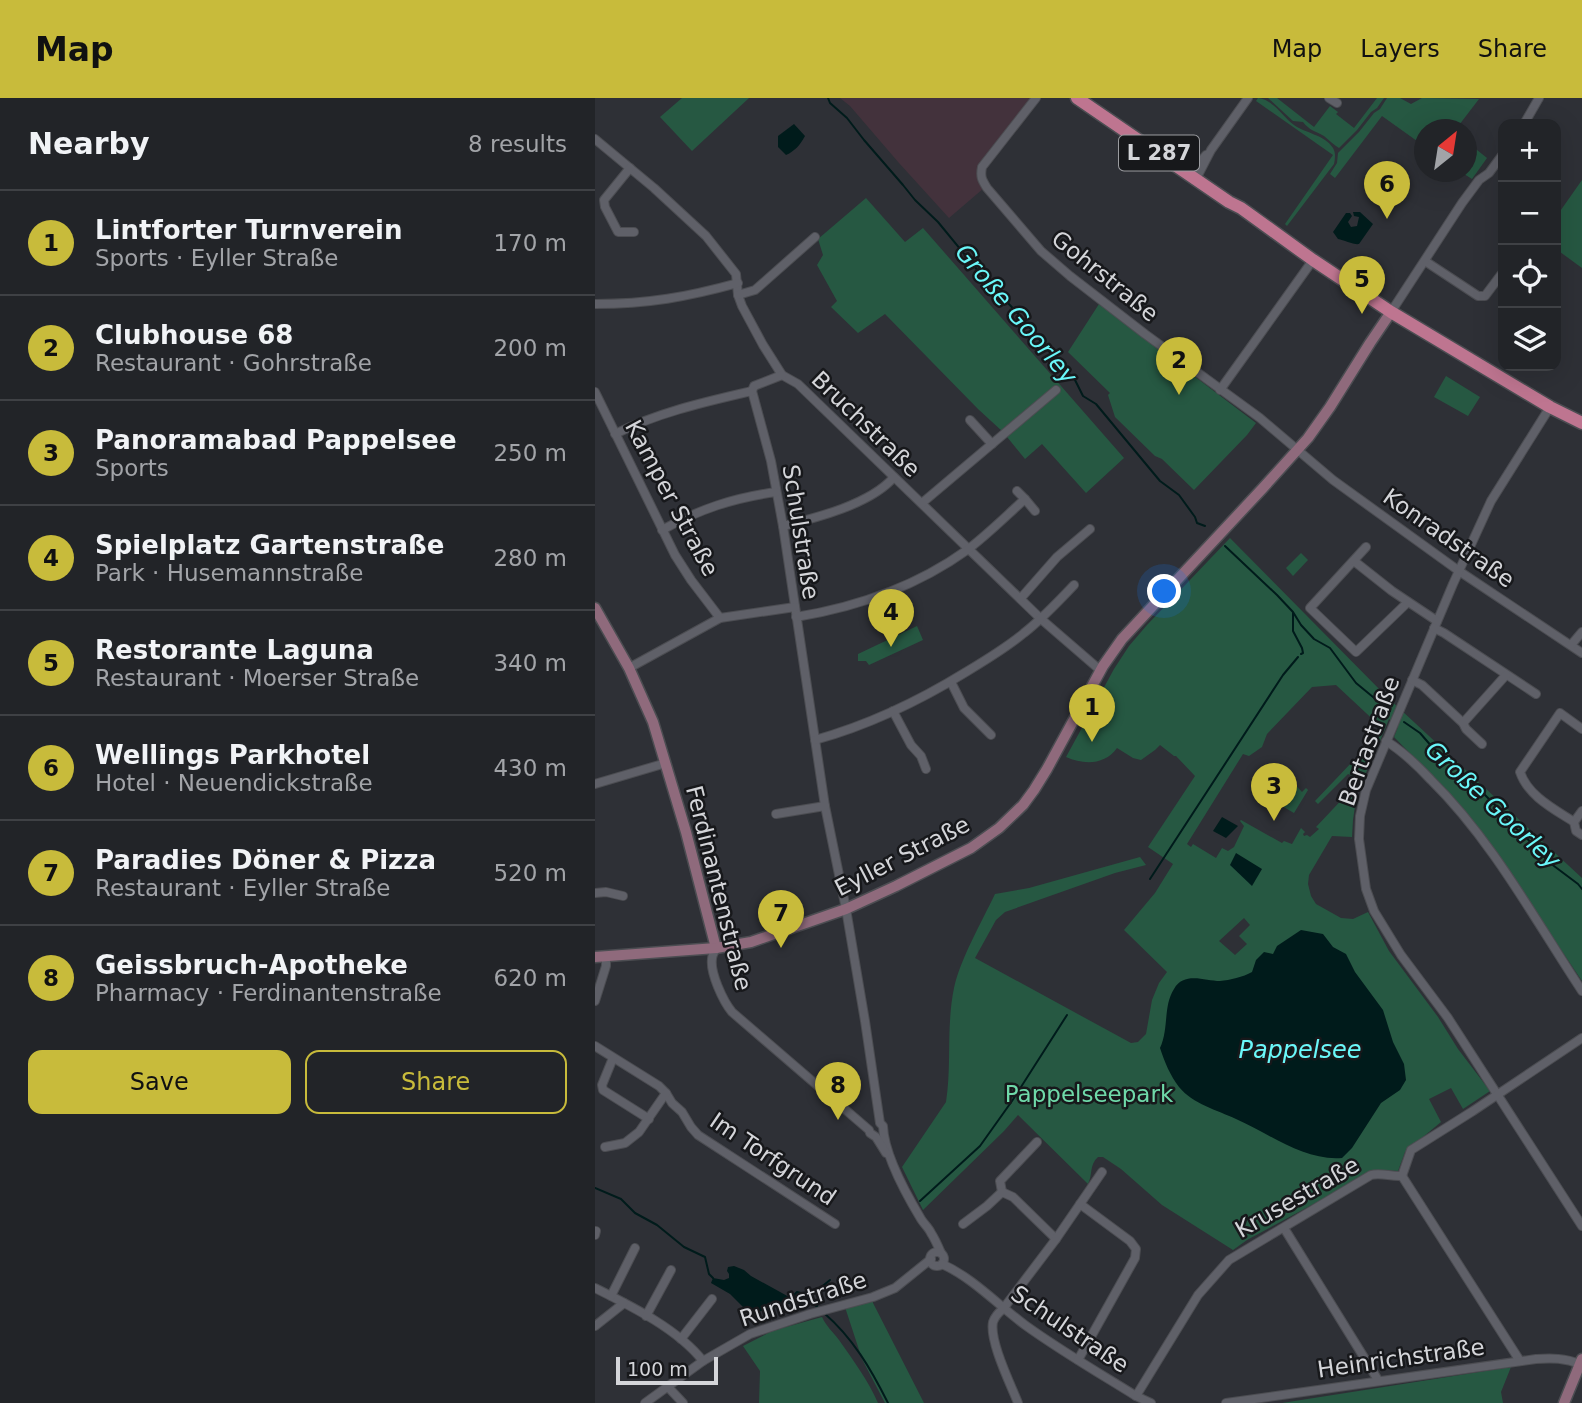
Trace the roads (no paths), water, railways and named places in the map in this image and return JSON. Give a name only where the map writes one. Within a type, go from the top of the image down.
[{"type":"main road","name":"L 287","points":[[1077,98],[1195,174]]},
{"type":"main road","name":"L 287","points":[[1088,98],[1313,260],[1391,312],[1582,423]]},
{"type":"main road","name":"Eyller Straße","points":[[601,957],[716,948],[751,942],[846,908],[897,886],[957,855],[999,828],[1034,790],[1100,670],[1122,639],[1297,450],[1322,419],[1391,312]]},
{"type":"main road","name":"Ferdinantenstraße","points":[[595,608],[629,668],[653,722],[716,948]]},
{"type":"main road","points":[[1564,1403],[1581,1362]]},
{"type":"street","name":"Gohrstraße","points":[[1036,98],[982,167],[981,180],[1041,251],[1070,276],[1260,418],[1297,450]]},
{"type":"street","points":[[1195,174],[1248,98]]},
{"type":"street","points":[[1527,119],[1539,98]]},
{"type":"street","points":[[595,139],[681,211],[706,236],[736,274],[742,306],[782,375],[754,386],[752,391],[692,405],[615,434]]},
{"type":"street","points":[[1391,312],[1444,229],[1479,180],[1489,173],[1498,160]]},
{"type":"street","points":[[630,168],[604,200],[618,232],[634,232]]},
{"type":"street","points":[[738,295],[755,290],[815,237]]},
{"type":"street","points":[[1220,390],[1313,260]]},
{"type":"street","points":[[1425,261],[1478,296],[1485,296],[1498,279]]},
{"type":"street","points":[[595,304],[661,301],[738,283]]},
{"type":"street","name":"Bruchstraße","points":[[782,375],[798,384],[1041,619],[1100,670]]},
{"type":"street","name":"Bruchstraße","points":[[922,503],[1056,390]]},
{"type":"street","name":"Schulstraße","points":[[752,391],[771,461],[783,526],[825,806],[865,1021],[880,1123],[873,1123],[876,1133]]},
{"type":"street","name":"Kamper Straße","points":[[595,392],[662,530],[691,580],[720,618]]},
{"type":"street","name":"Bertastraße","points":[[1551,407],[1491,501],[1459,571],[1366,790],[1360,816],[1359,839],[1366,889],[1374,911],[1390,939],[1448,1018],[1582,1226]]},
{"type":"street","points":[[970,420],[992,444]]},
{"type":"street","name":"Konradstraße","points":[[1297,450],[1333,480],[1459,571],[1582,653]]},
{"type":"street","points":[[783,526],[845,508],[894,477]]},
{"type":"street","points":[[1017,491],[1035,511]]},
{"type":"street","points":[[662,530],[701,510],[725,502],[776,492]]},
{"type":"street","points":[[796,617],[841,608],[902,586],[937,569],[968,549],[1025,499]]},
{"type":"street","points":[[1021,598],[1057,557],[1090,529]]},
{"type":"street","points":[[1366,547],[1310,608],[1356,652],[1408,602]]},
{"type":"street","points":[[1354,561],[1444,633],[1536,694]]},
{"type":"street","points":[[815,740],[893,711],[951,682],[996,655],[1041,619],[1074,585]]},
{"type":"street","points":[[629,668],[720,618],[795,607]]},
{"type":"street","points":[[1571,645],[1582,632]]},
{"type":"street","points":[[1463,723],[1506,675]]},
{"type":"street","points":[[1412,680],[1422,685],[1482,744]]},
{"type":"street","points":[[951,682],[964,708],[991,735]]},
{"type":"street","points":[[893,711],[926,769]]},
{"type":"street","points":[[1582,729],[1560,713],[1520,772],[1536,796],[1574,822],[1576,831],[1582,835]]},
{"type":"street","points":[[1386,741],[1403,752],[1456,806],[1506,874],[1582,991]]},
{"type":"street","points":[[595,784],[666,763]]},
{"type":"street","points":[[776,814],[825,806]]},
{"type":"street","points":[[1574,822],[1582,811]]},
{"type":"street","points":[[595,893],[606,892],[623,896]]},
{"type":"street","name":"Ferdinantenstraße","points":[[716,948],[711,960],[722,999],[732,1012],[876,1133]]},
{"type":"street","points":[[595,1001],[606,966],[601,957]]},
{"type":"street","points":[[1520,1361],[1402,1176],[1411,1150],[1582,1038]]},
{"type":"street","name":"Im Torfgrund","points":[[595,1046],[659,1086],[672,1104],[683,1112],[698,1135],[835,1224]]},
{"type":"street","points":[[613,1058],[603,1090],[649,1119]]},
{"type":"street","points":[[605,1147],[625,1143],[639,1132],[666,1093]]},
{"type":"street","points":[[876,1133],[923,1222],[937,1258]]},
{"type":"street","points":[[1002,1192],[1000,1181],[1037,1142]]},
{"type":"street","points":[[1019,1403],[994,1341],[993,1322],[1056,1239],[1102,1172]]},
{"type":"street","name":"Krusestraße","points":[[1136,1396],[1198,1295],[1229,1260],[1371,1175],[1378,1173],[1402,1176]]},
{"type":"street","points":[[963,1224],[1002,1192]]},
{"type":"street","points":[[1002,1192],[1013,1197],[1056,1239]]},
{"type":"street","points":[[1078,1360],[1135,1258],[1136,1250],[1130,1241],[1080,1204]]},
{"type":"street","points":[[1284,1228],[1378,1380]]},
{"type":"street","points":[[611,1296],[635,1248]]},
{"type":"street","name":"Schulstraße","points":[[937,1258],[1041,1337],[1151,1403]]},
{"type":"street","name":"Rundstraße","points":[[645,1403],[703,1361],[750,1334],[873,1297],[895,1288],[937,1258]]},
{"type":"street","points":[[646,1316],[671,1270]]},
{"type":"street","points":[[595,1288],[681,1339],[703,1361]]},
{"type":"street","points":[[681,1339],[712,1299]]},
{"type":"street","points":[[595,1326],[624,1303]]},
{"type":"street","name":"Heinrichstraße","points":[[1226,1403],[1553,1357],[1581,1362]]},
{"type":"street","points":[[668,1387],[683,1403]]},
{"type":"water","points":[[794,124],[805,136],[792,152],[786,155],[778,147],[778,136]]},
{"type":"water","points":[[1353,212],[1360,212],[1373,224],[1359,244],[1338,239],[1333,232],[1346,213],[1352,216],[1348,222],[1351,227],[1357,226],[1359,217],[1354,216]]},
{"type":"water","points":[[1222,817],[1238,826],[1226,838],[1213,831]]},
{"type":"water","points":[[1236,853],[1262,869],[1252,886],[1230,865]]},
{"type":"water","name":"Pappelsee","points":[[1301,930],[1323,934],[1333,947],[1346,954],[1355,972],[1383,1010],[1393,1042],[1404,1064],[1406,1080],[1400,1090],[1381,1103],[1352,1148],[1342,1158],[1328,1158],[1301,1151],[1198,1102],[1176,1082],[1160,1048],[1168,1003],[1178,983],[1195,978],[1220,981],[1248,974],[1264,952],[1273,954],[1277,946]]},
{"type":"water","points":[[734,1266],[791,1298],[792,1303],[750,1314],[730,1294],[711,1283],[713,1278],[729,1278],[728,1267]]},
{"type":"waterway","name":"Große Goorley","points":[[828,98],[915,200],[938,222],[1022,318],[1075,380],[1083,396],[1096,404],[1160,481],[1179,495],[1197,523],[1205,526]]},
{"type":"waterway","name":"Große Goorley","points":[[1225,546],[1277,595],[1314,639],[1330,648],[1356,683],[1390,711]]},
{"type":"waterway","points":[[1293,613],[1293,631],[1302,648],[1301,654]]},
{"type":"waterway","points":[[1150,879],[1283,675],[1298,657]]},
{"type":"waterway","name":"Große Goorley","points":[[1404,722],[1453,763],[1500,810],[1513,827],[1582,889]]},
{"type":"waterway","points":[[920,1201],[980,1146],[1067,1015]]},
{"type":"waterway","points":[[595,1188],[621,1199],[635,1213],[657,1225],[684,1247],[705,1257],[709,1274],[713,1278]]},
{"type":"waterway","points":[[817,1306],[819,1289],[830,1280]]},
{"type":"waterway","points":[[789,1297],[797,1292],[805,1294],[817,1307]]},
{"type":"waterway","points":[[824,1313],[844,1333],[860,1355],[888,1403]]},
{"type":"place","name":"Wellings Parkhotel","points":[[1387,219]]},
{"type":"place","name":"Restorante Laguna","points":[[1362,314]]},
{"type":"place","name":"Clubhouse 68","points":[[1179,395]]},
{"type":"place","name":"Spielplatz Gartenstraße","points":[[891,647]]},
{"type":"place","name":"Lintforter Turnverein","points":[[1092,742]]},
{"type":"place","name":"Panoramabad Pappelsee","points":[[1274,821]]},
{"type":"place","name":"Paradies Döner & Pizza","points":[[781,948]]},
{"type":"place","name":"Geissbruch-Apotheke","points":[[838,1120]]},
{"type":"park label","name":"Pappelseepark","points":[[1089,1094]]}]
